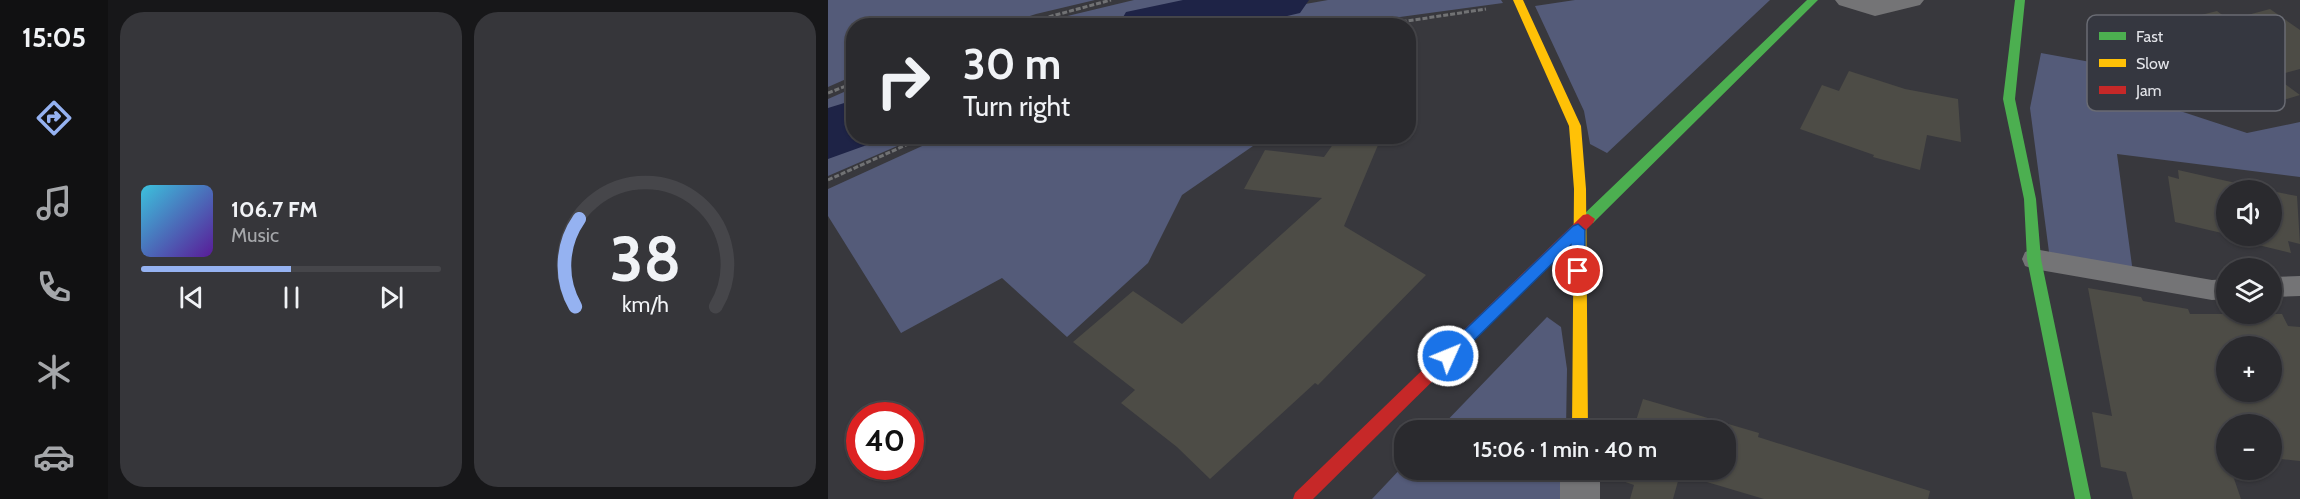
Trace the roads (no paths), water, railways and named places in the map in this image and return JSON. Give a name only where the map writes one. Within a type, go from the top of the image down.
[{"type":"street","points":[[1301,499],[1813,0]]},
{"type":"street","points":[[1848,0],[1875,8],[1911,0]]},
{"type":"street","points":[[2020,0],[2008,99],[2030,199],[2034,259],[2083,499]]},
{"type":"street","points":[[1520,2],[1575,126],[1580,189],[1578,230],[1580,420]]},
{"type":"street","points":[[1580,480],[1580,499]]},
{"type":"lane","points":[[2034,259],[2216,290]]},
{"type":"lane","points":[[2282,287],[2300,286]]},
{"type":"waterway","points":[[1188,18],[1279,0]]},
{"type":"waterway","points":[[828,134],[846,127]]}]
